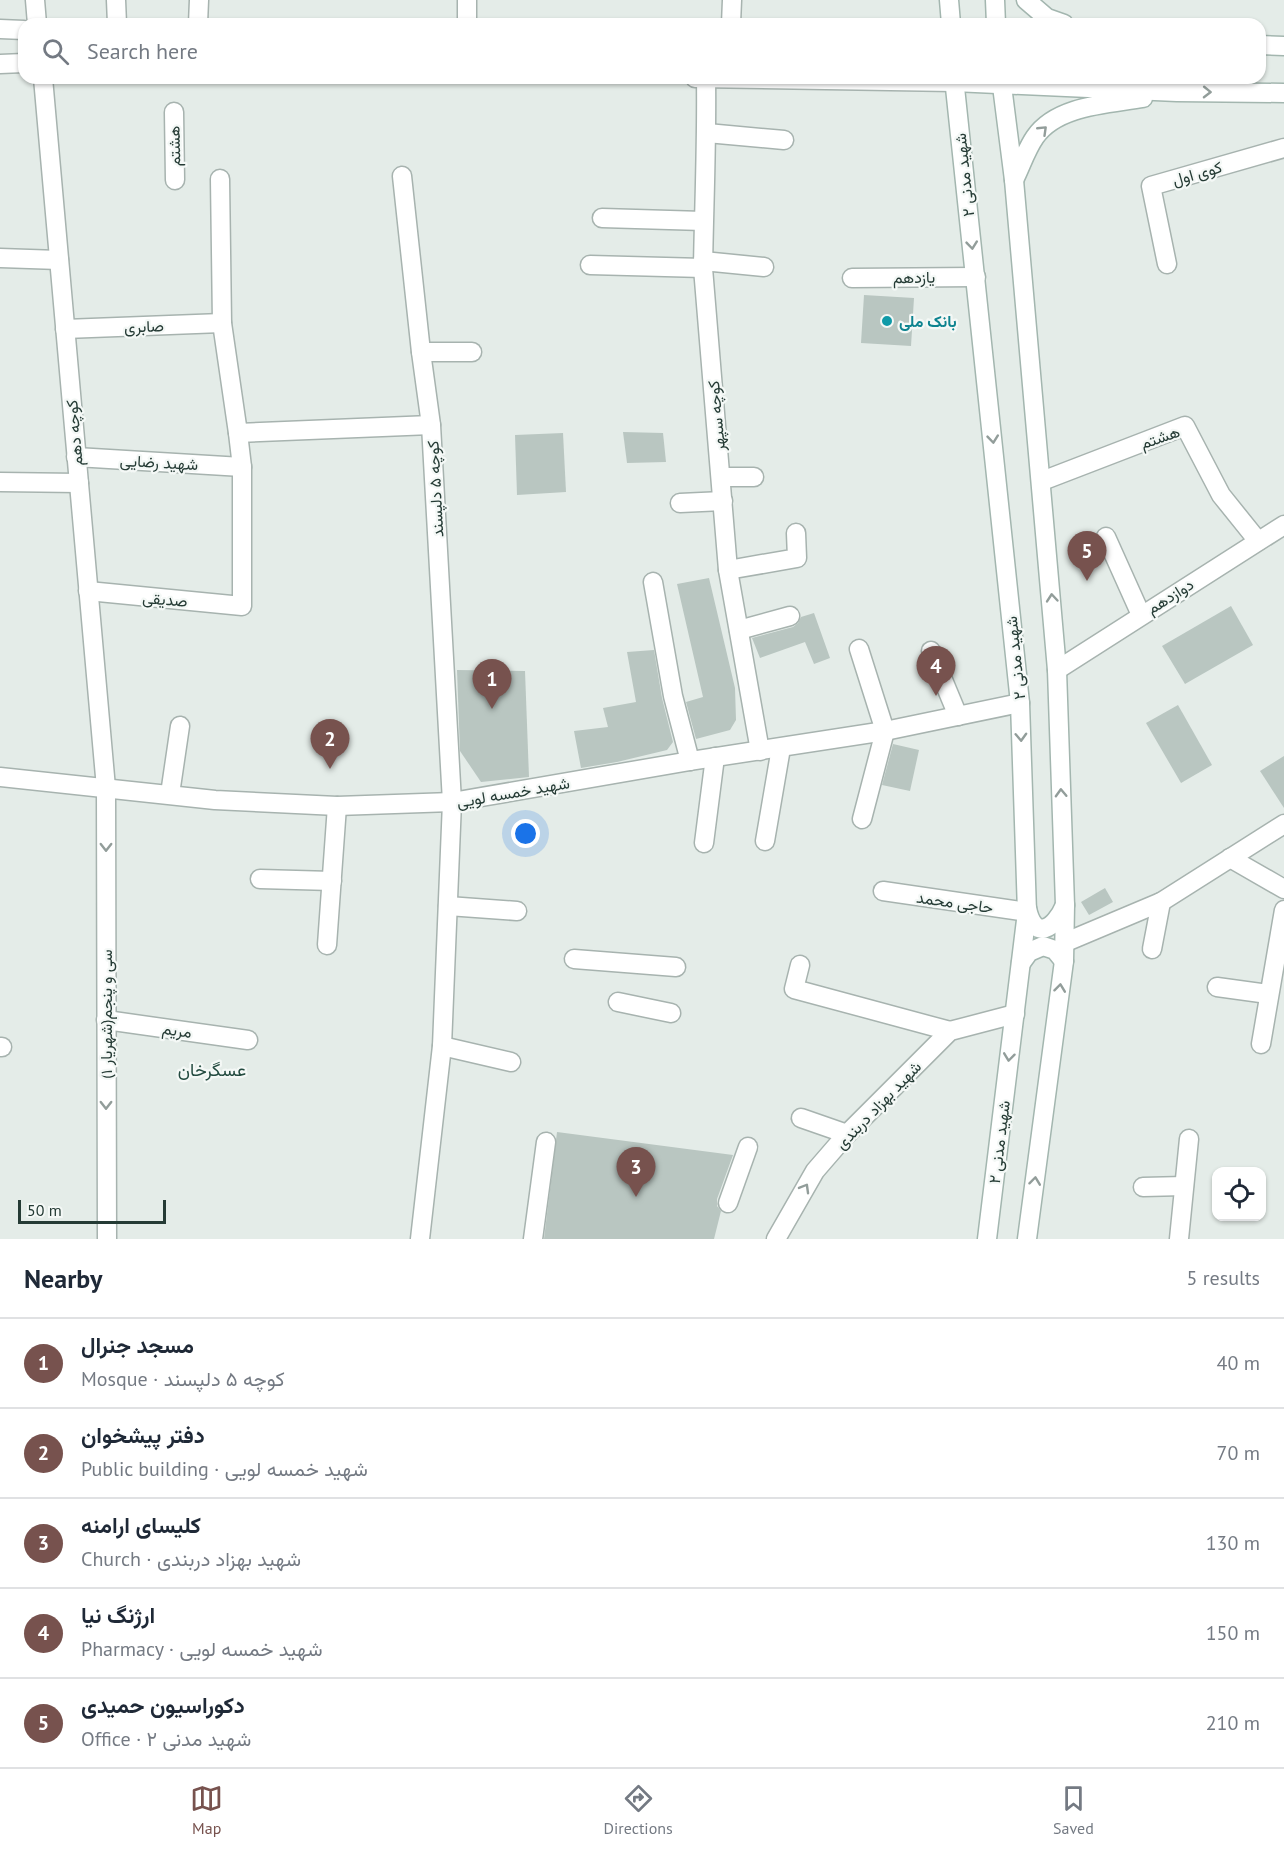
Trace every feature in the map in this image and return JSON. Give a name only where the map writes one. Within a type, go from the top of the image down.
[{"type":"street","points":[[35,0],[36,18]]},
{"type":"street","points":[[116,0],[117,18]]},
{"type":"street","points":[[198,18],[199,0]]},
{"type":"street","points":[[467,0],[467,18]]},
{"type":"street","points":[[731,18],[732,0]]},
{"type":"street","points":[[949,0],[950,18]]},
{"type":"street","points":[[995,0],[996,18]]},
{"type":"street","points":[[1026,0],[1047,18]]},
{"type":"street","points":[[0,29],[18,30]]},
{"type":"street","points":[[1266,45],[1284,46]]},
{"type":"street","points":[[0,64],[18,63]]},
{"type":"street","name":"کوچه دهم","points":[[44,84],[106,788]]},
{"type":"street","name":"کوچه سپهر","points":[[706,84],[703,264],[728,570],[760,751]]},
{"type":"street","name":"شهید مدنی ۲","points":[[954,84],[1020,703],[1027,908],[987,1239]]},
{"type":"street","points":[[1001,84],[1014,180],[1057,670],[1066,942],[1027,1239]]},
{"type":"street","points":[[1049,84],[1177,92],[1284,93]]},
{"type":"street","points":[[1014,180],[1035,138],[1042,129],[1063,115],[1177,92]]},
{"type":"street","name":"هشتم","points":[[174,112],[175,180]]},
{"type":"street","points":[[706,133],[784,140]]},
{"type":"street","name":"کوی اول","points":[[1167,264],[1151,186],[1284,148]]},
{"type":"street","name":"کوچه ۵ دلپسند","points":[[402,176],[431,425],[452,802],[442,1046],[420,1239]]},
{"type":"street","points":[[220,179],[222,323],[242,467]]},
{"type":"street","points":[[602,218],[703,221]]},
{"type":"street","points":[[0,258],[59,260]]},
{"type":"street","points":[[590,265],[703,264],[764,267]]},
{"type":"street","name":"یازدهم","points":[[852,278],[976,277]]},
{"type":"street","name":"صابری","points":[[65,329],[222,323]]},
{"type":"street","points":[[421,352],[472,352]]},
{"type":"street","points":[[238,433],[431,425]]},
{"type":"street","name":"هشتم","points":[[1042,481],[1185,426],[1221,495],[1258,541]]},
{"type":"street","name":"شهید رضایی","points":[[76,457],[242,467]]},
{"type":"street","name":"صدیقی","points":[[88,591],[243,606],[242,467]]},
{"type":"street","points":[[721,477],[754,477]]},
{"type":"street","points":[[0,482],[79,483]]},
{"type":"street","points":[[680,503],[723,501]]},
{"type":"street","name":"دوازدهم","points":[[1057,670],[1284,525]]},
{"type":"street","points":[[728,570],[797,558],[796,533]]},
{"type":"street","points":[[1106,537],[1141,615]]},
{"type":"street","points":[[652,582],[673,696],[690,761]]},
{"type":"street","points":[[739,630],[790,616]]},
{"type":"street","points":[[859,649],[885,731],[862,819]]},
{"type":"street","points":[[931,651],[958,716]]},
{"type":"street","name":"شهید خمسه لویی","points":[[0,777],[214,800],[337,806],[452,802],[690,761],[885,731],[1020,703]]},
{"type":"street","points":[[170,794],[180,726]]},
{"type":"street","points":[[765,841],[781,748]]},
{"type":"street","points":[[704,843],[715,757]]},
{"type":"street","name":"سی و پنجم(شهریار ۱)","points":[[106,788],[107,1239]]},
{"type":"street","points":[[327,945],[337,806]]},
{"type":"street","points":[[1066,942],[1161,902],[1284,825]]},
{"type":"street","points":[[1230,858],[1284,889]]},
{"type":"street","points":[[260,879],[332,881]]},
{"type":"street","name":"حاجی محمد","points":[[883,891],[1027,908]]},
{"type":"street","points":[[1152,949],[1161,902]]},
{"type":"street","points":[[1027,908],[1032,922],[1042,930],[1052,925],[1065,905]]},
{"type":"street","points":[[448,906],[517,912]]},
{"type":"street","points":[[1261,1044],[1284,910]]},
{"type":"street","points":[[1021,963],[1029,952],[1043,945],[1055,950],[1064,961]]},
{"type":"street","points":[[574,958],[676,967]]},
{"type":"street","points":[[800,965],[794,989],[950,1031],[1015,1014]]},
{"type":"street","points":[[1217,987],[1268,994]]},
{"type":"street","points":[[618,1002],[671,1013]]},
{"type":"street","name":"مریم","points":[[106,1020],[248,1040]]},
{"type":"street","name":"شهید بهزاد دربندی","points":[[776,1239],[815,1171],[847,1134],[950,1031]]},
{"type":"street","points":[[442,1046],[511,1062]]},
{"type":"street","points":[[801,1118],[847,1134]]},
{"type":"street","points":[[1179,1239],[1189,1139]]},
{"type":"street","points":[[533,1239],[546,1142]]},
{"type":"street","points":[[728,1203],[748,1147]]},
{"type":"street","points":[[1143,1187],[1184,1186]]},
{"type":"building","name":"بانک ملی","points":[[864,295],[914,298],[911,346],[861,343]]},
{"type":"building","points":[[623,432],[663,433],[666,462],[627,463]]},
{"type":"building","points":[[563,433],[566,492],[517,495],[515,435]]},
{"type":"building","points":[[709,578],[735,688],[736,720],[730,730],[696,739],[686,702],[703,697],[677,584]]},
{"type":"building","points":[[1231,606],[1253,645],[1185,684],[1162,646]]},
{"type":"building","points":[[814,613],[830,658],[814,664],[805,642],[760,658],[752,638],[793,627],[801,617]]},
{"type":"building","points":[[654,650],[662,698],[673,742],[667,750],[581,768],[574,731],[608,727],[603,708],[636,702],[627,652]]},
{"type":"building","points":[[457,670],[525,671],[529,777],[481,782],[460,751]]},
{"type":"building","points":[[1178,705],[1212,765],[1181,783],[1146,723]]},
{"type":"building","points":[[893,744],[919,750],[910,791],[882,785]]},
{"type":"building","points":[[1284,756],[1284,808],[1260,771]]},
{"type":"building","points":[[1105,888],[1113,902],[1089,915],[1081,902]]},
{"type":"building","points":[[557,1132],[733,1155],[717,1199],[717,1206],[721,1211],[714,1239],[544,1239]]},
{"type":"place","name":"بانک ملی","points":[[887,321]]},
{"type":"place","name":"دکوراسیون حمیدی","points":[[1087,581]]},
{"type":"place","name":"ارژنگ نیا","points":[[936,696]]},
{"type":"place","name":"مسجد جنرال","points":[[492,709]]},
{"type":"place","name":"دفتر پیشخوان","points":[[330,769]]},
{"type":"place","name":"کلیسای ارامنه","points":[[636,1197]]},
{"type":"district","name":"عسگرخان","points":[[212,1070]]}]
